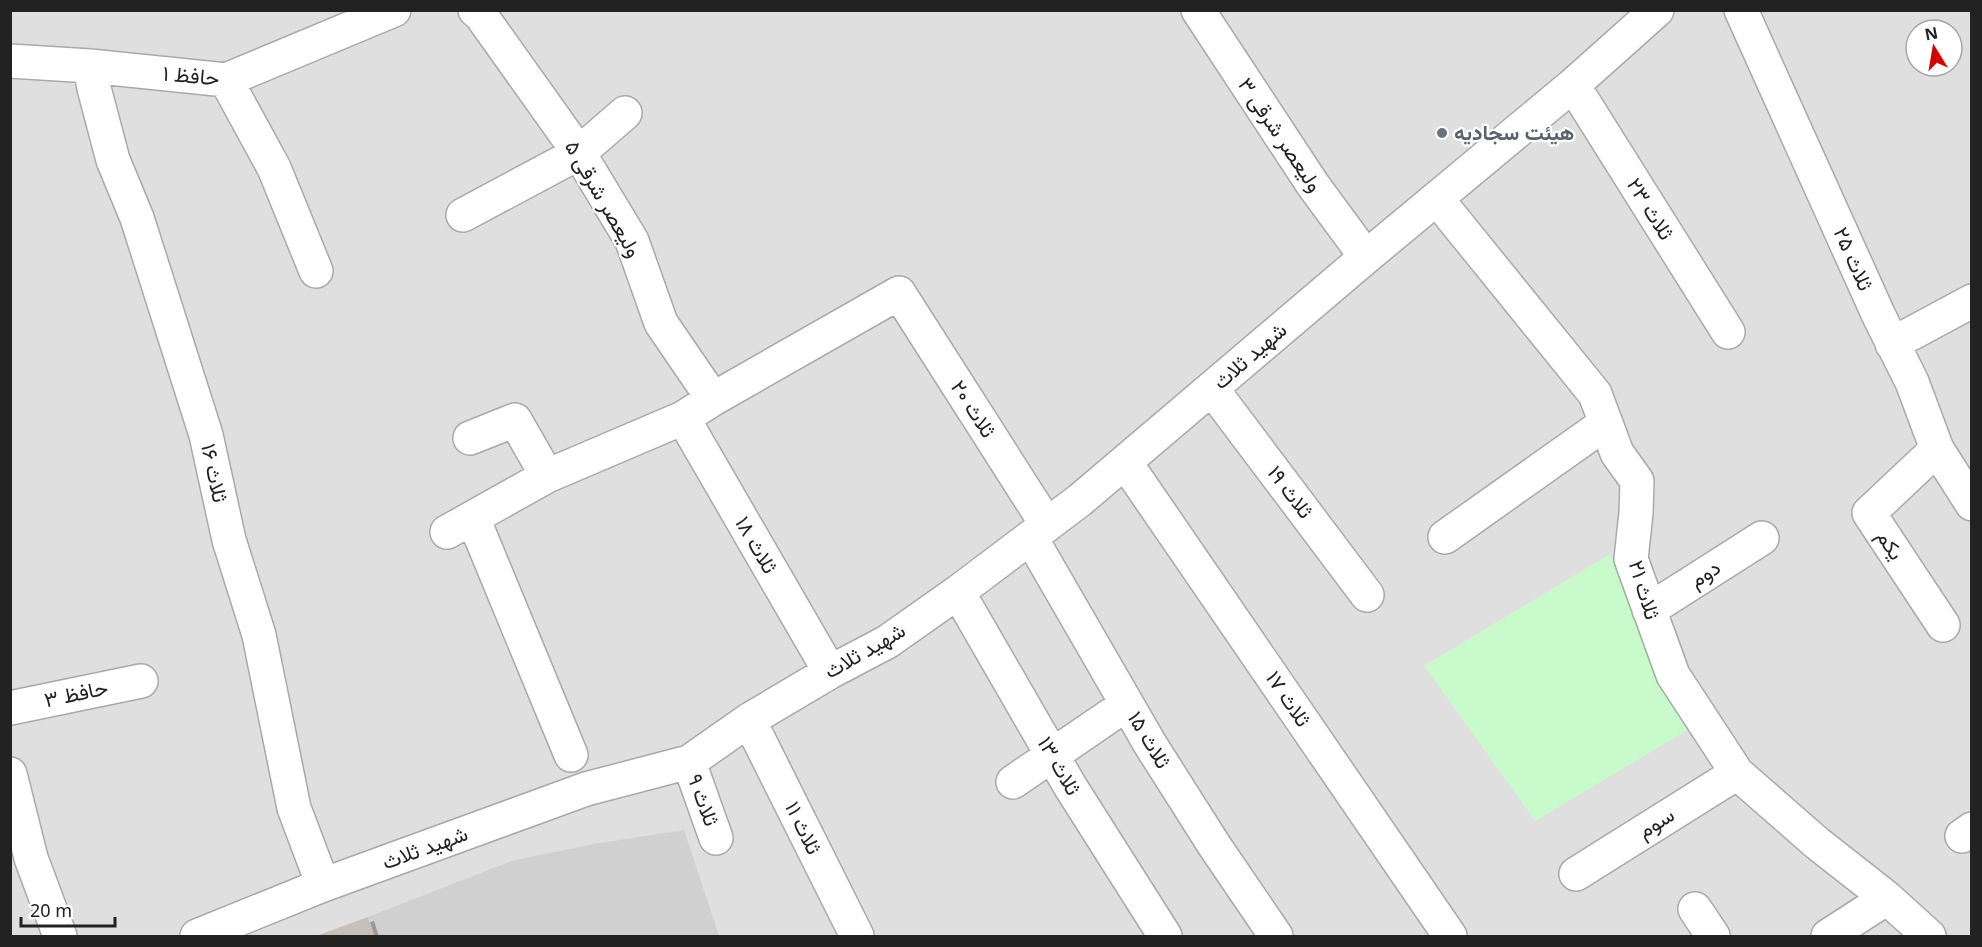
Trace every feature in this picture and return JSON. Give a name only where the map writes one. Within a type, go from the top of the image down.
[{"type":"street","name":"حافظ ۱","points":[[10,61],[90,66],[226,80],[394,10]]},
{"type":"street","name":"ولیعصر شرقی ۵","points":[[475,10],[579,153],[632,241],[661,323],[713,399]]},
{"type":"street","name":"ولیعصر شرقی ۳","points":[[1198,10],[1313,185],[1366,257]]},
{"type":"street","name":"ثلاث ۲۵","points":[[1741,10],[1892,344],[1912,382],[1937,449],[1971,504]]},
{"type":"street","name":"شهید ثلاث","points":[[209,934],[323,885],[586,789],[688,762],[749,720],[830,672],[887,642],[1039,531],[1125,462],[1572,85],[1643,15]]},
{"type":"street","name":"ثلاث ۱۶","points":[[90,66],[113,160],[137,218],[206,435],[229,540],[259,635],[294,808],[323,885]]},
{"type":"street","points":[[226,80],[274,168],[316,271]]},
{"type":"street","name":"ثلاث ۲۳","points":[[1572,85],[1728,332]]},
{"type":"street","points":[[463,215],[579,153],[625,113]]},
{"type":"street","name":"ثلاث ۲۱","points":[[1437,199],[1595,394],[1617,453],[1637,482],[1631,559],[1673,675],[1737,773],[1929,936]]},
{"type":"street","name":"ثلاث ۲۰","points":[[713,399],[899,293],[1039,531]]},
{"type":"street","points":[[1892,344],[1971,301]]},
{"type":"street","name":"ثلاث ۱۹","points":[[1212,389],[1367,595]]},
{"type":"street","points":[[571,755],[460,525],[547,476],[683,418],[713,399]]},
{"type":"street","name":"ثلاث ۱۸","points":[[683,418],[830,672]]},
{"type":"street","points":[[470,438],[515,420],[547,476]]},
{"type":"street","points":[[1445,537],[1606,423]]},
{"type":"street","name":"یکم","points":[[1937,449],[1869,513],[1943,625]]},
{"type":"street","name":"ثلاث ۱۷","points":[[1125,462],[1450,936]]},
{"type":"street","name":"ثلاث ۱۵","points":[[1039,531],[1127,704],[1267,933]]},
{"type":"street","name":"دوم","points":[[1649,610],[1761,538]]},
{"type":"street","name":"ثلاث ۱۳","points":[[958,592],[1070,786],[1166,936]]},
{"type":"street","name":"حافظ ۳","points":[[10,708],[141,681]]},
{"type":"street","points":[[1013,782],[1127,704]]},
{"type":"street","name":"ثلاث ۱۱","points":[[749,720],[857,936]]},
{"type":"street","name":"ثلاث ۹","points":[[688,762],[716,838]]},
{"type":"street","name":"سوم","points":[[1576,874],[1737,773]]},
{"type":"street","points":[[10,774],[21,861],[60,936]]},
{"type":"street","points":[[1827,936],[1887,898]]},
{"type":"street","points":[[1695,909],[1713,936]]},
{"type":"shaded area","points":[[11,11],[1971,11],[1971,936],[11,936]]},
{"type":"shaded area","points":[[684,830],[719,936],[376,936],[368,917],[511,861],[594,844]]},
{"type":"green space","points":[[1610,554],[1648,655],[1692,727],[1535,821],[1424,666]]},
{"type":"building","points":[[368,917],[374,936],[316,936]]},
{"type":"place","name":"هیئت سجادیه","points":[[1442,133]]}]
